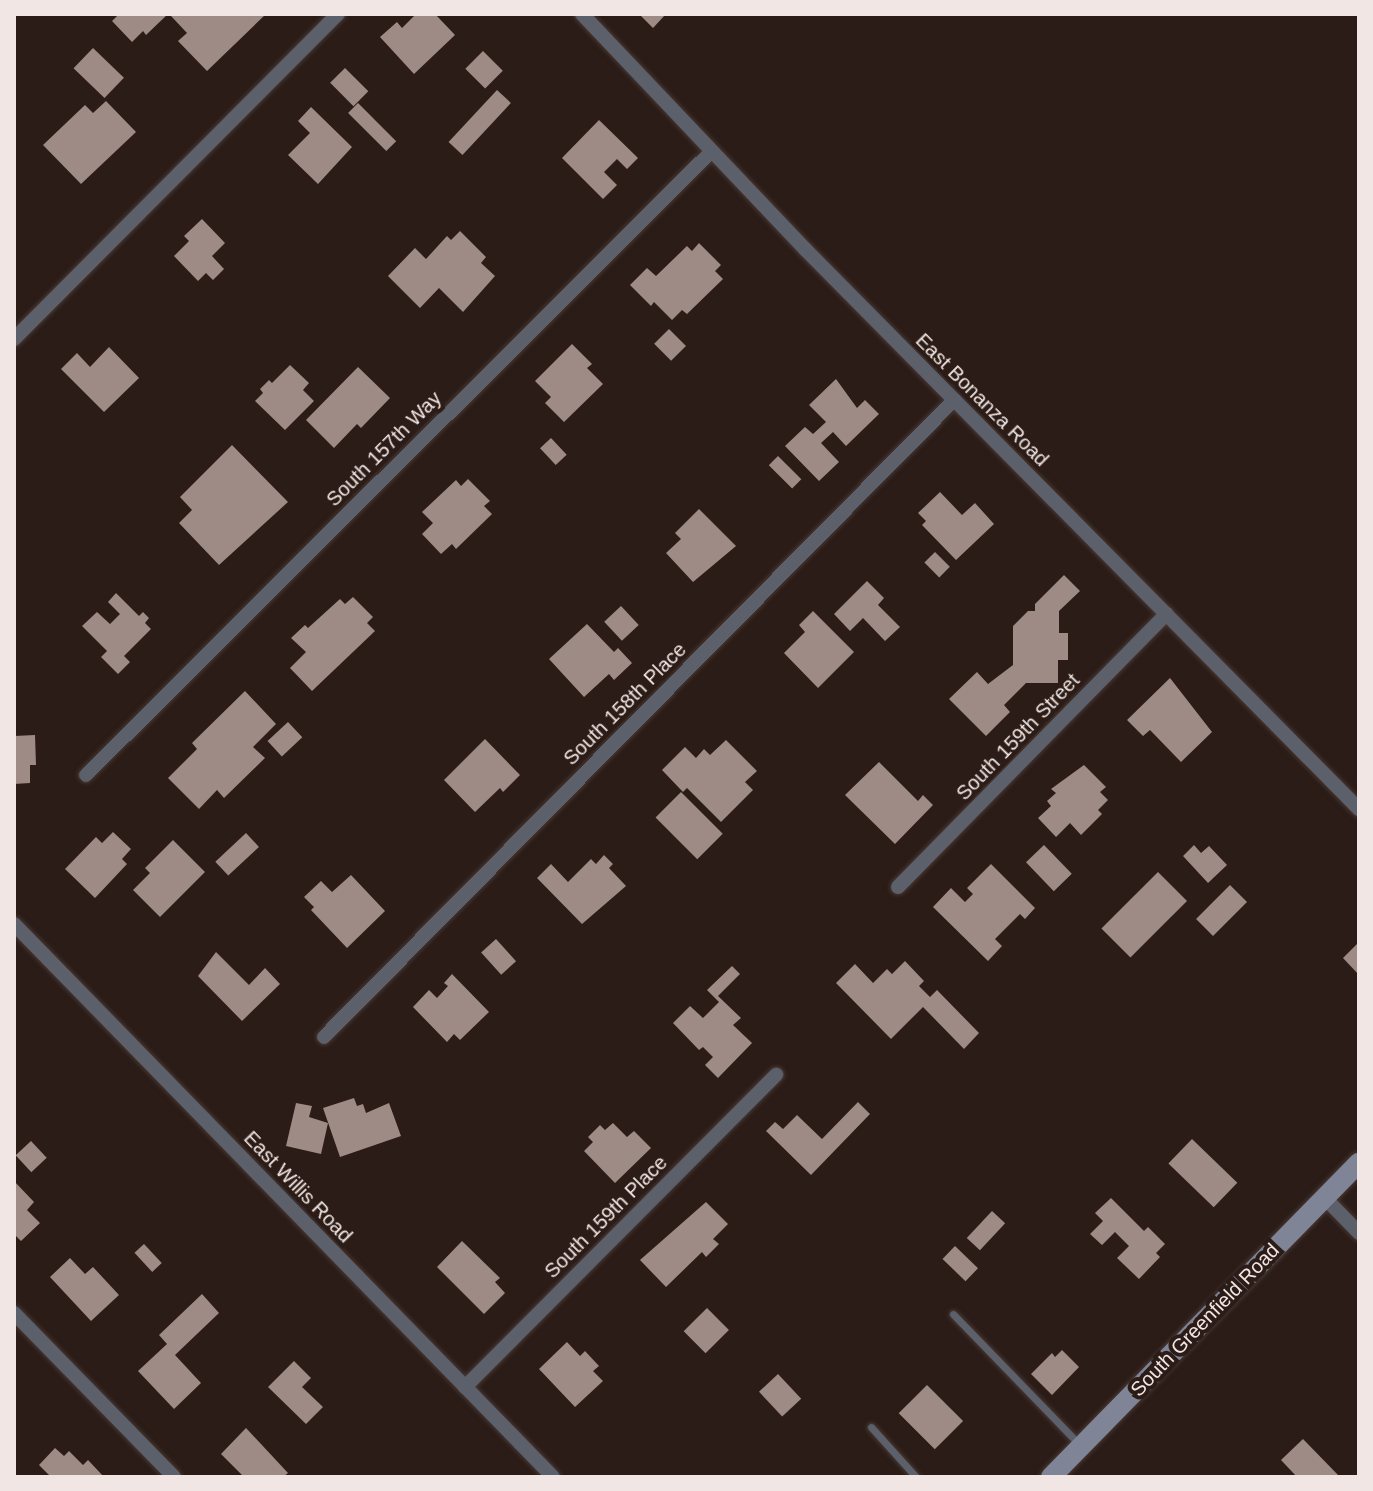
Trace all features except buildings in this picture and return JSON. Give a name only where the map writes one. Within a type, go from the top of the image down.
[{"type":"main road","name":"South Greenfield Road","points":[[1051,1477],[1359,1163]]},
{"type":"street","points":[[14,339],[338,14]]},
{"type":"street","name":"East Bonanza Road","points":[[582,14],[711,152],[1359,809]]},
{"type":"street","name":"South 157th Way","points":[[86,775],[711,152]]},
{"type":"street","name":"South 158th Place","points":[[324,1037],[954,400]]},
{"type":"street","name":"South 159th Street","points":[[898,887],[1166,614]]},
{"type":"street","name":"East Willis Road","points":[[14,924],[553,1477]]},
{"type":"street","name":"South 159th Place","points":[[465,1387],[776,1075]]},
{"type":"street","points":[[1325,1198],[1359,1233]]},
{"type":"street","points":[[14,1313],[174,1477]]},
{"type":"lane","points":[[953,1314],[1082,1446]]},
{"type":"lane","points":[[871,1427],[916,1477]]}]
